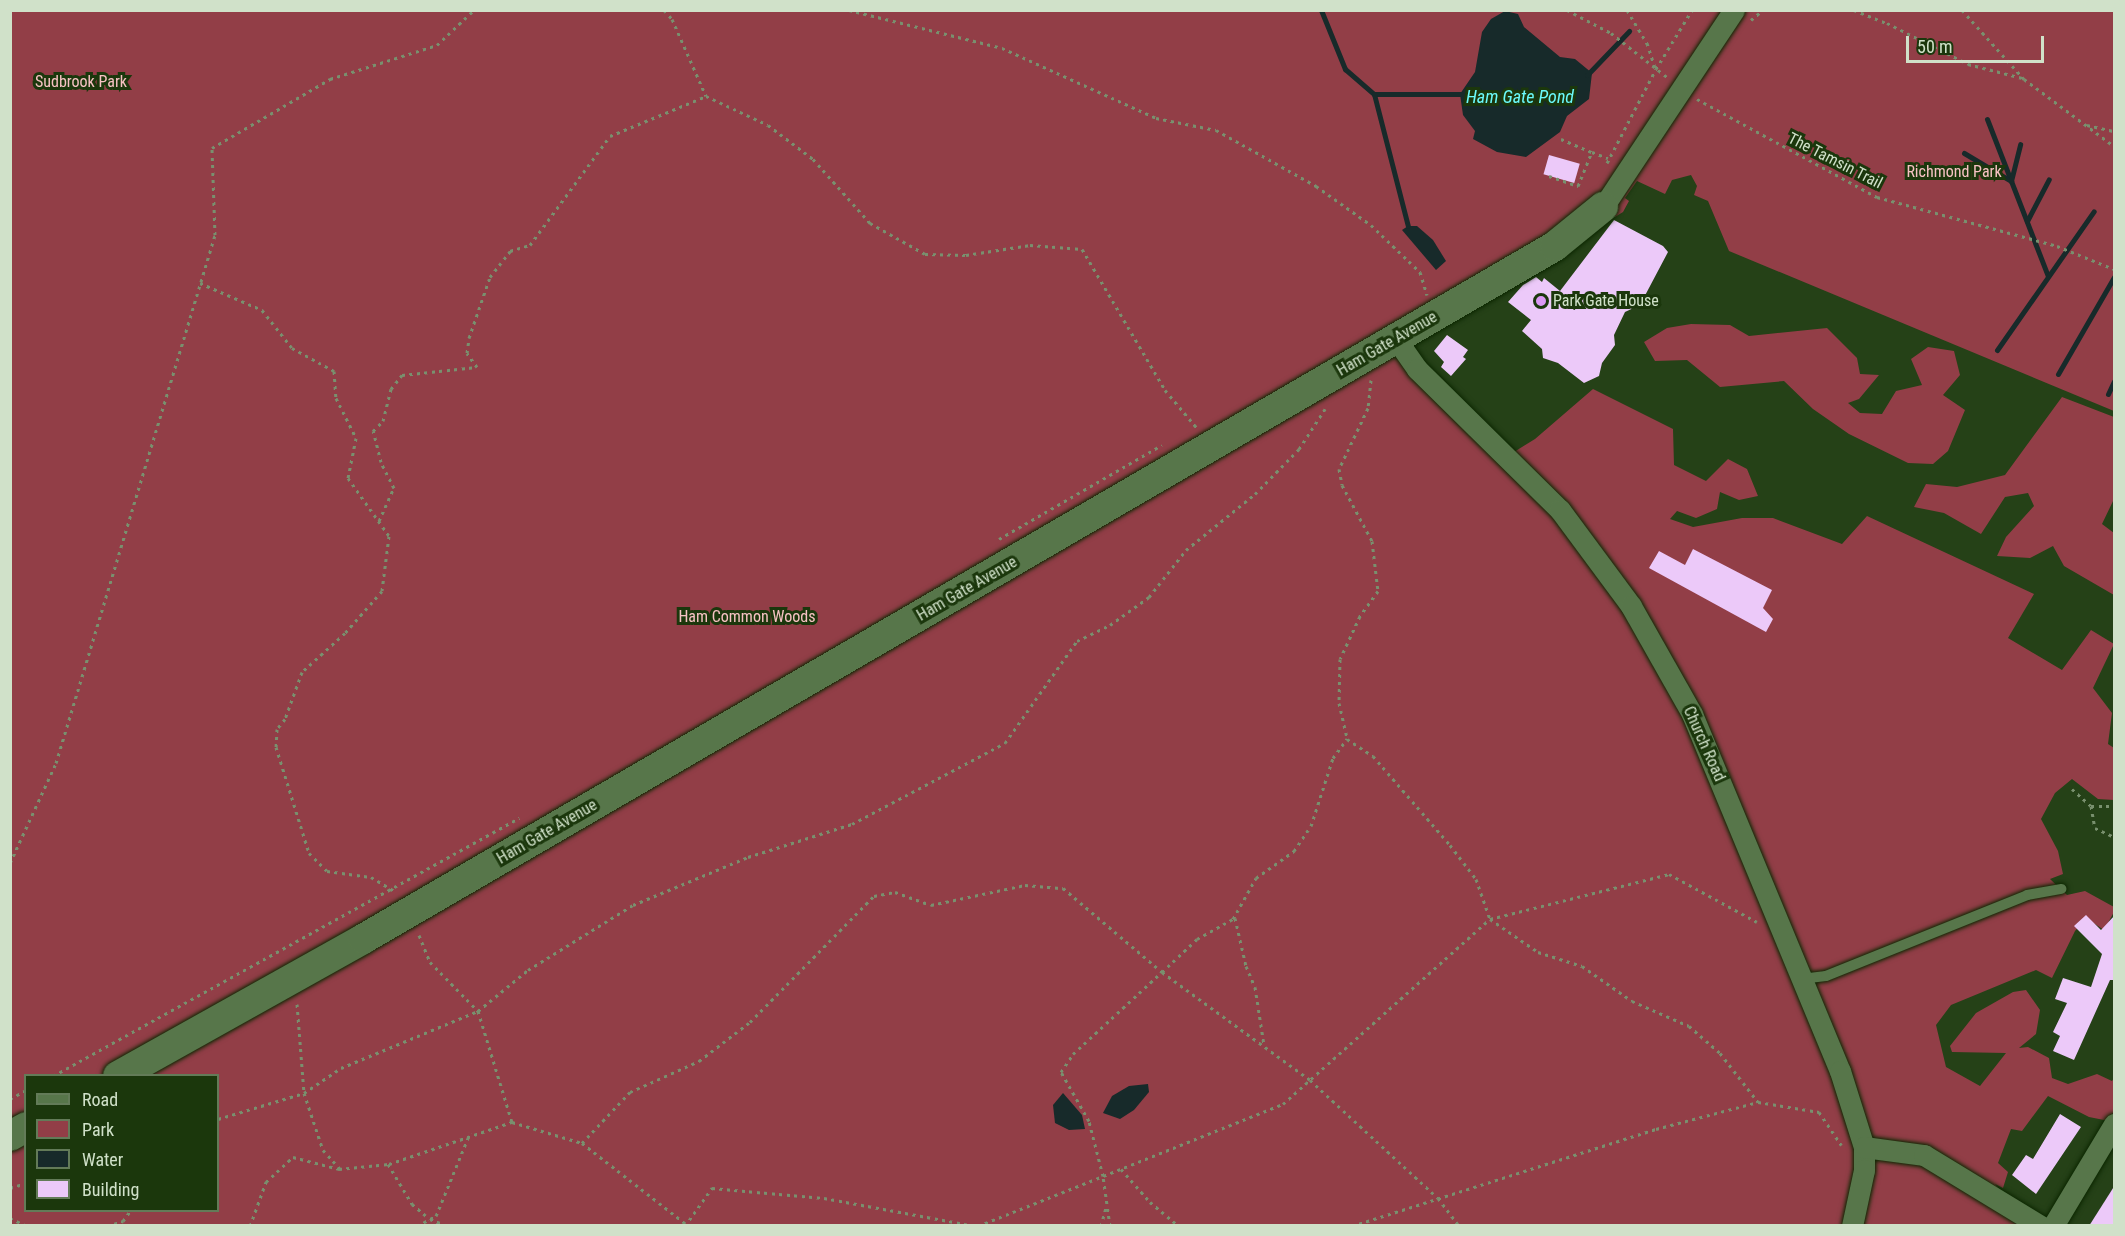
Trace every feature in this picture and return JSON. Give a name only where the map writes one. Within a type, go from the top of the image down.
[{"type":"main road","name":"Ham Gate Avenue","points":[[122,1074],[363,939],[1555,246],[1603,207]]},
{"type":"main road","points":[[10,1136],[24,1128]]},
{"type":"street","name":"Ham Gate Avenue","points":[[1603,207],[1680,87],[1734,10]]},
{"type":"street","name":"Church Road","points":[[1384,345],[1418,369],[1560,510],[1631,606],[1692,714],[1763,877],[1782,936],[1840,1071],[1864,1147],[1864,1170],[1852,1226]]},
{"type":"street","points":[[2053,1226],[2115,1124]]},
{"type":"street","points":[[1864,1147],[1924,1155],[2041,1226]]},
{"type":"lane","points":[[1801,979],[1826,976],[2026,895],[2061,889]]},
{"type":"path","points":[[10,863],[56,763],[215,235],[212,148],[330,79],[437,45],[474,10]]},
{"type":"path","points":[[664,10],[672,19],[706,96],[768,125],[813,159],[870,223],[925,254],[966,255],[1030,245],[1082,249],[1165,390],[1200,431],[1189,435]]},
{"type":"path","points":[[849,10],[1002,48],[1156,118],[1216,130],[1316,186],[1371,225],[1420,272],[1430,302]]},
{"type":"path","points":[[1567,10],[1611,33],[1656,69]]},
{"type":"path","points":[[1627,10],[1647,43],[1656,69]]},
{"type":"path","points":[[1632,18],[1633,10]]},
{"type":"path","points":[[1606,168],[1608,158],[1656,69],[1692,10]]},
{"type":"path","points":[[1854,10],[1887,23],[1968,64],[2024,79]]},
{"type":"path","points":[[1962,10],[2024,79],[2115,146]]},
{"type":"path","name":"The Tamsin Trail","points":[[1680,87],[1786,151],[1877,197],[2060,247],[2113,268]]},
{"type":"path","points":[[379,521],[394,488],[381,462],[373,431],[383,422],[391,389],[402,375],[477,367],[466,353],[469,338],[490,277],[510,251],[530,245],[610,136],[706,96]]},
{"type":"path","points":[[2086,125],[2115,131]]},
{"type":"path","points":[[1561,139],[1608,158]]},
{"type":"path","points":[[1550,176],[1578,186],[1592,152]]},
{"type":"path","points":[[200,283],[262,310],[292,348],[334,371],[336,398],[356,438],[348,478],[389,536],[382,591],[345,633],[302,672],[285,719],[277,729],[276,747],[309,853],[327,871],[371,877],[393,890]]},
{"type":"path","points":[[1384,345],[1368,408],[1339,469],[1342,485],[1372,542],[1378,591],[1360,616],[1340,659],[1339,703],[1347,739],[1373,756],[1450,845],[1476,879],[1490,919],[1538,952],[1582,966],[1632,1001],[1689,1026],[1719,1053],[1758,1102]]},
{"type":"path","points":[[219,1120],[304,1094],[341,1068],[478,1011],[537,964],[633,904],[748,857],[852,824],[1005,743],[1077,641],[1110,625],[1149,597],[1186,550],[1255,494],[1299,449],[1331,400]]},
{"type":"path","points":[[991,544],[1167,443]]},
{"type":"path","points":[[1110,1226],[1103,1176],[1089,1121],[1061,1072],[1073,1054],[1197,939],[1235,916],[1256,878],[1294,852],[1311,826],[1333,758],[1347,739]]},
{"type":"path","points":[[2072,789],[2091,806],[2095,828],[2115,837]]},
{"type":"path","points":[[2091,806],[2115,806]]},
{"type":"path","points":[[57,1074],[527,814]]},
{"type":"path","points":[[250,1226],[266,1182],[293,1157],[339,1169],[389,1164],[470,1133],[512,1122],[582,1143],[685,1225],[712,1188],[824,1198],[977,1226],[1283,1104],[1490,919],[1669,874],[1782,936]]},
{"type":"path","points":[[582,1143],[630,1092],[699,1061],[750,1022],[874,896],[895,892],[931,905],[1025,885],[1063,888],[1162,972],[1310,1080],[1438,1198],[1459,1226]]},
{"type":"path","points":[[1235,916],[1246,966],[1255,987],[1264,1046]]},
{"type":"path","points":[[417,930],[430,962],[478,1011],[512,1122]]},
{"type":"path","points":[[297,993],[304,1094],[322,1150],[339,1169]]},
{"type":"path","points":[[10,1099],[24,1091]]},
{"type":"path","points":[[1352,1226],[1656,1128],[1758,1102],[1820,1112],[1841,1145],[1864,1147]]},
{"type":"path","points":[[417,1226],[430,1219],[445,1198],[470,1133]]},
{"type":"path","points":[[389,1164],[412,1204],[430,1219],[447,1226]]},
{"type":"path","points":[[1120,1169],[1150,1202],[1179,1226]]},
{"type":"path","points":[[1101,1226],[1107,1204]]},
{"type":"path","points":[[107,1226],[123,1221],[130,1212]]},
{"type":"path","points":[[10,1218],[27,1226]]},
{"type":"green space","name":"Ham Common Woods","points":[[10,11],[2114,11],[2114,411],[1729,251],[1708,201],[1694,195],[1697,186],[1691,175],[1672,180],[1665,194],[1637,181],[1625,198],[1629,201],[1623,212],[1615,217],[1603,207],[1396,339],[1506,457],[1535,439],[1593,389],[1673,429],[1674,465],[1706,481],[1728,459],[1747,469],[1758,496],[1739,500],[1720,492],[1717,509],[1696,518],[1677,511],[1670,519],[1693,527],[1742,518],[1773,518],[1842,544],[1867,516],[2034,594],[2008,638],[2062,670],[2091,630],[2114,644],[2093,688],[2112,713],[2108,744],[2114,748],[2114,800],[2098,799],[2072,779],[2055,793],[2041,819],[2058,851],[2063,874],[2050,879],[2067,895],[2085,891],[2114,907],[2114,912],[2104,930],[2086,918],[2075,931],[2052,978],[2036,970],[1951,1005],[1936,1025],[1946,1067],[1980,1086],[2006,1053],[1952,1052],[1950,1046],[1976,1013],[2013,992],[2026,990],[2040,1010],[2036,1034],[2019,1048],[2028,1047],[2049,1058],[2052,1078],[2068,1084],[2097,1074],[2112,1081],[2114,1078],[2114,1111],[2109,1121],[2089,1117],[2048,1096],[2022,1131],[2011,1129],[1998,1163],[2008,1172],[2003,1188],[1995,1184],[2029,1225],[11,1225]]},
{"type":"green space","points":[[1691,324],[1730,325],[1749,336],[1827,328],[1857,358],[1860,374],[1879,375],[1859,399],[1848,403],[1860,413],[1882,414],[1896,391],[1922,385],[1911,359],[1928,347],[1954,351],[1960,375],[1943,395],[1965,410],[1948,451],[1933,464],[1908,463],[1849,434],[1813,409],[1784,381],[1720,387],[1687,360],[1655,361],[1644,342],[1667,328]]},
{"type":"green space","points":[[2062,397],[2114,417],[2114,499],[2102,524],[2114,533],[2114,595],[2064,566],[2053,546],[2030,558],[1997,556],[2006,537],[2034,506],[2028,493],[2005,497],[1981,534],[1944,513],[1914,507],[1926,484],[1957,487],[2005,475]]},
{"type":"water","name":"Ham Gate Pond","points":[[1505,11],[1518,14],[1524,27],[1560,57],[1575,59],[1592,73],[1589,99],[1567,116],[1560,132],[1526,157],[1497,152],[1473,139],[1475,131],[1463,115],[1460,94],[1475,72],[1482,32],[1491,19]]},
{"type":"water","points":[[1408,226],[1417,226],[1433,240],[1446,261],[1436,270],[1402,230]]},
{"type":"water","points":[[1148,1084],[1149,1092],[1134,1110],[1120,1119],[1103,1113],[1112,1096],[1129,1086]]},
{"type":"water","points":[[1063,1093],[1082,1115],[1085,1129],[1069,1130],[1055,1123],[1053,1105]]},
{"type":"building","points":[[1549,155],[1580,164],[1574,183],[1543,174]]},
{"type":"building","name":"Park Gate House","points":[[1614,220],[1663,246],[1668,252],[1640,305],[1625,312],[1614,335],[1615,345],[1602,363],[1599,376],[1584,383],[1558,363],[1543,358],[1542,349],[1522,331],[1531,320],[1508,302],[1523,285],[1536,277],[1542,282],[1544,278],[1560,291]]},
{"type":"building","points":[[1447,335],[1468,350],[1463,357],[1466,359],[1451,376],[1441,367],[1444,362],[1434,351]]},
{"type":"building","points":[[1693,549],[1772,590],[1763,608],[1773,619],[1766,632],[1649,568],[1659,551],[1685,565]]},
{"type":"building","points":[[2086,915],[2101,930],[2115,915],[2115,980],[2110,980],[2074,1060],[2053,1051],[2060,1036],[2053,1032],[2067,1003],[2055,999],[2063,978],[2091,987],[2102,954],[2074,926]]},
{"type":"building","points":[[2060,1114],[2081,1127],[2036,1194],[2012,1175],[2026,1155],[2033,1159]]},
{"type":"building","points":[[2115,1185],[2115,1226],[2089,1226]]},
{"type":"waterway","points":[[1321,10],[1345,69],[1374,94],[1465,94]]},
{"type":"waterway","points":[[1587,75],[1629,31]]},
{"type":"waterway","points":[[1374,94],[1408,226]]},
{"type":"waterway","points":[[1987,119],[2048,276]]},
{"type":"waterway","points":[[1964,153],[2011,181],[2020,144]]},
{"type":"waterway","points":[[2027,221],[2049,179]]},
{"type":"waterway","points":[[1997,350],[2094,211]]},
{"type":"waterway","points":[[2058,374],[2114,277]]},
{"type":"waterway","points":[[2108,394],[2114,381]]},
{"type":"place","name":"Park Gate House","points":[[1541,301]]},
{"type":"park label","name":"Sudbrook Park","points":[[81,82]]},
{"type":"park label","name":"Richmond Park","points":[[1954,172]]}]
